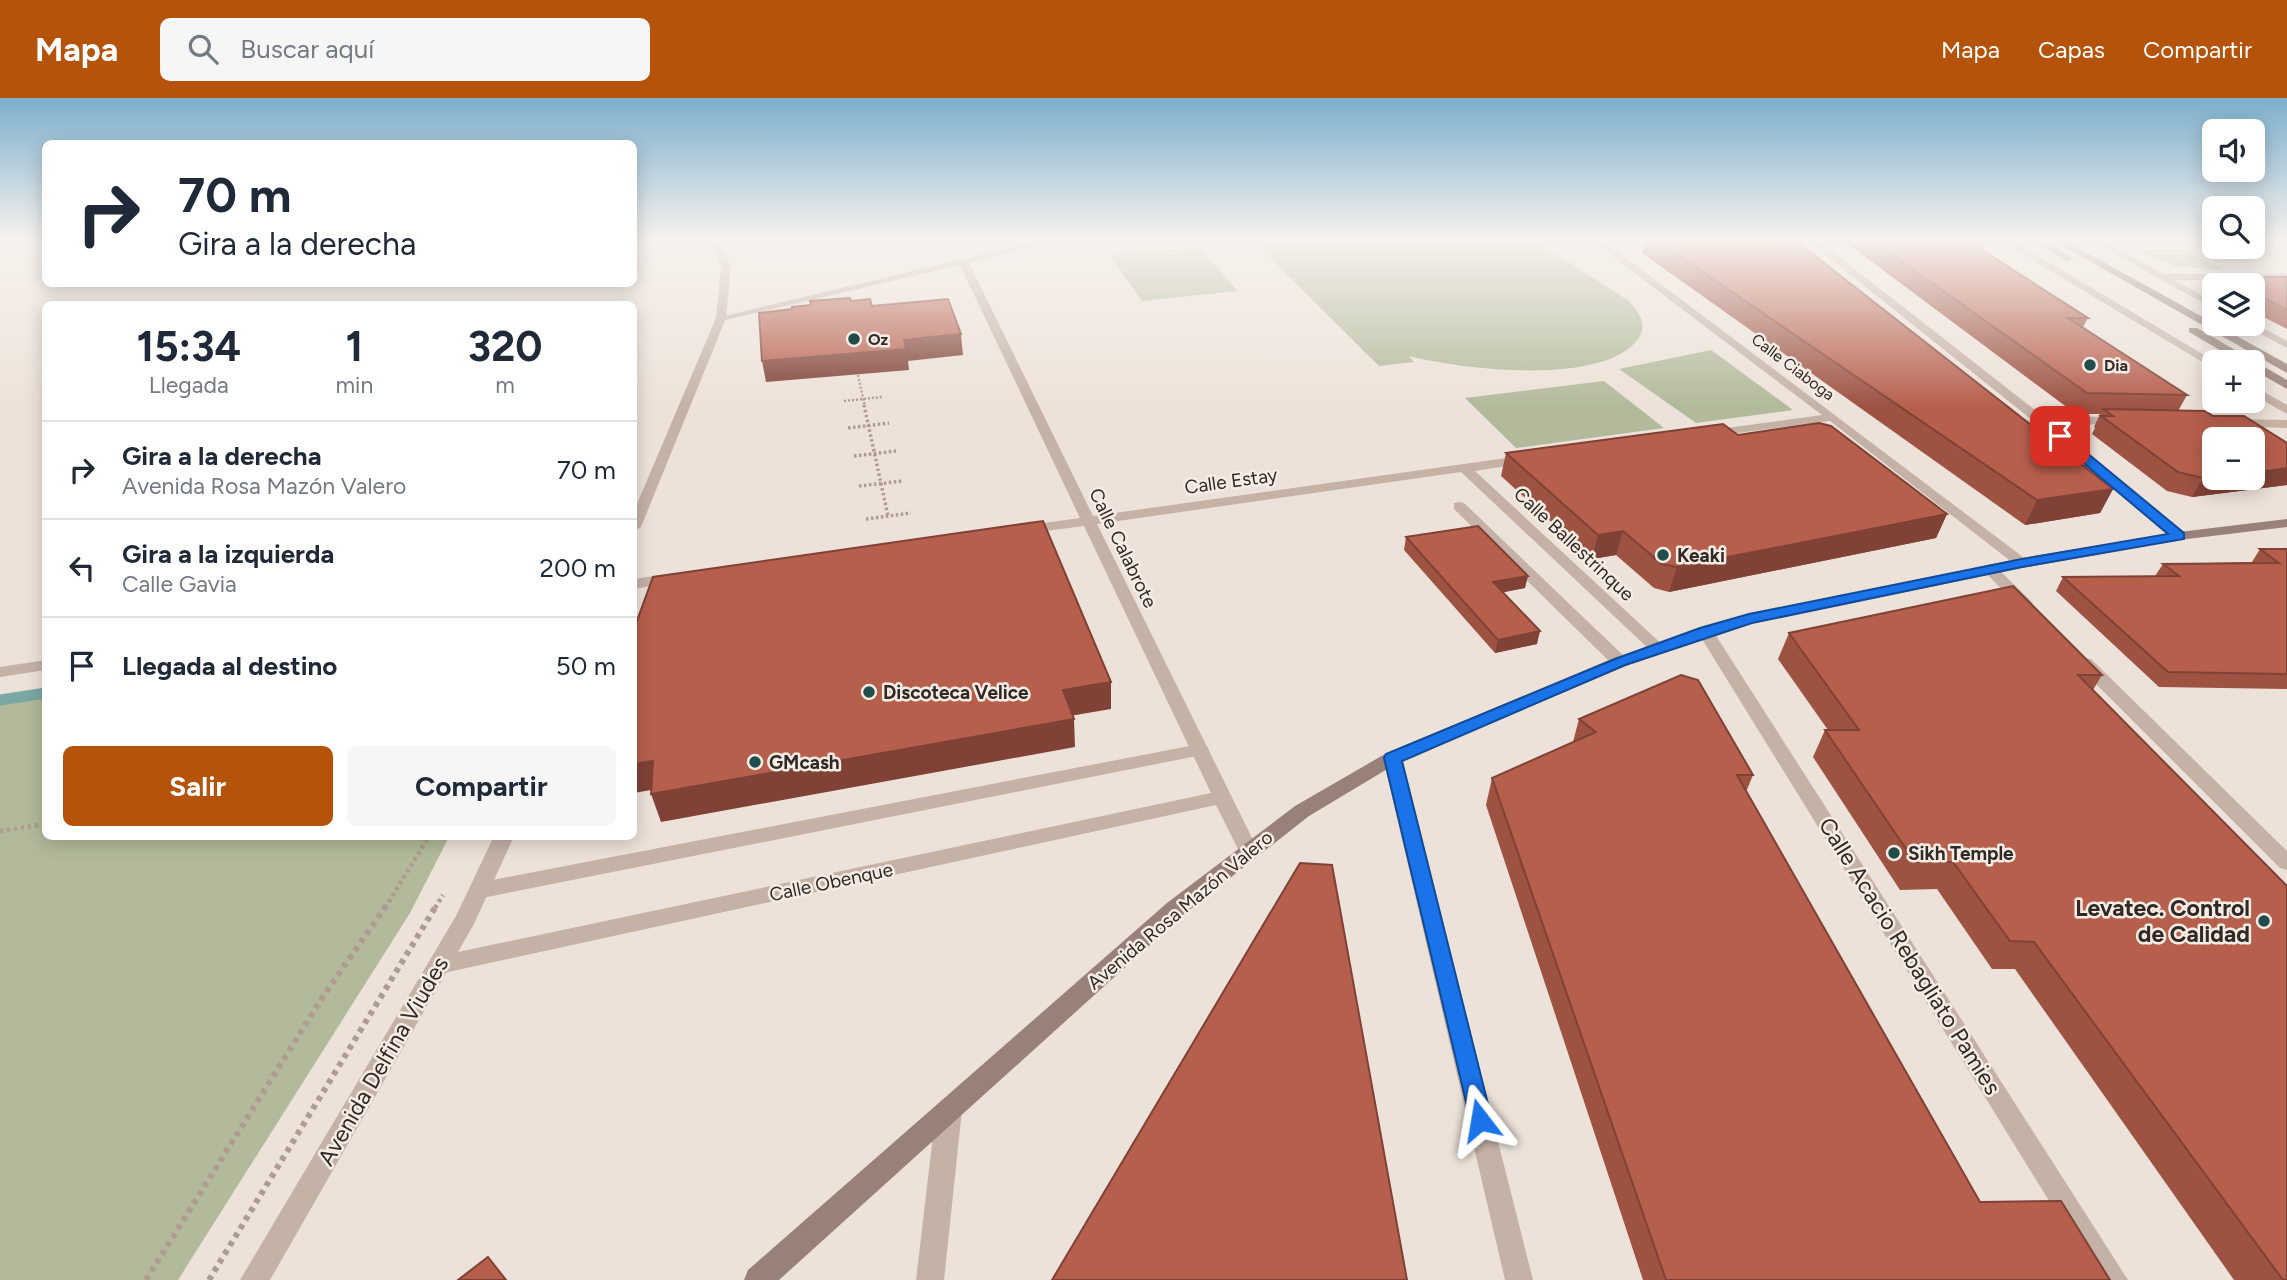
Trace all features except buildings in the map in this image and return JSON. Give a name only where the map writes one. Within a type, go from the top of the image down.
[{"type":"main road","points":[[2134,296],[2228,350]]},
{"type":"main road","points":[[2157,296],[2287,369]]},
{"type":"main road","points":[[2265,372],[2287,384]]},
{"type":"main road","name":"Avenida Rosa Mazón Valero","points":[[758,1280],[1175,909],[1248,850],[1351,780],[1392,758],[1620,662],[1705,631],[1762,616],[2022,563],[2179,536],[2287,523]]},
{"type":"street","points":[[637,520],[721,318],[723,296]]},
{"type":"street","points":[[721,318],[815,296]]},
{"type":"street","name":"Calle Calabrote","points":[[979,296],[1248,850]]},
{"type":"street","name":"Calle Ciaboga","points":[[1671,296],[1833,416],[2022,563]]},
{"type":"street","points":[[1883,296],[2040,420],[2179,536]]},
{"type":"street","points":[[2098,296],[2202,359]]},
{"type":"street","points":[[2265,333],[2287,345]]},
{"type":"street","points":[[2265,397],[2287,410]]},
{"type":"street","points":[[1696,436],[1833,416]]},
{"type":"street","points":[[2040,420],[2136,421]]},
{"type":"street","points":[[2218,423],[2287,424]]},
{"type":"street","name":"Calle Estay","points":[[1006,532],[1546,457]]},
{"type":"street","name":"Calle Ballestrinque","points":[[1464,468],[1658,648]]},
{"type":"street","points":[[1459,506],[1620,662]]},
{"type":"street","points":[[1990,569],[2042,621]]},
{"type":"street","points":[[637,584],[689,577]]},
{"type":"street","name":"Calle Acacio Rebagliato Pamies","points":[[1705,631],[2114,1280]]},
{"type":"street","points":[[2072,650],[2287,863]]},
{"type":"street","points":[[0,671],[42,666]]},
{"type":"street","points":[[482,890],[1200,750]]},
{"type":"street","points":[[1392,758],[1519,1280]]},
{"type":"street","name":"Calle Obenque","points":[[439,965],[1222,797]]},
{"type":"street","name":"Avenida Delfina Viudes","points":[[254,1280],[482,890],[502,840]]},
{"type":"street","points":[[930,1280],[949,1110]]},
{"type":"path","points":[[858,375],[888,516]]},
{"type":"path","points":[[844,401],[882,397]]},
{"type":"path","points":[[848,428],[889,423]]},
{"type":"path","points":[[853,456],[896,451]]},
{"type":"path","points":[[859,486],[903,481]]},
{"type":"path","points":[[866,519],[911,513]]},
{"type":"path","points":[[0,831],[42,825]]},
{"type":"path","points":[[146,1280],[322,998],[393,897],[427,840]]},
{"type":"path","points":[[209,1280],[326,1092],[449,883]]},
{"type":"green space","points":[[1139,296],[1188,296],[1142,301]]},
{"type":"green space","points":[[1309,296],[1621,296],[1639,314],[1642,324],[1638,339],[1620,354],[1594,364],[1563,369],[1494,369],[1409,356],[1414,362],[1379,366]]},
{"type":"green space","points":[[1711,350],[1793,410],[1696,423],[1619,369]]},
{"type":"green space","points":[[1604,381],[1664,428],[1516,448],[1465,398]]},
{"type":"green space","points":[[42,698],[42,840],[447,840],[410,913],[178,1280],[0,1280],[0,705]]},
{"type":"waterway","points":[[0,700],[42,694]]},
{"type":"place","name":"Oz","points":[[854,339]]},
{"type":"place","name":"Dia","points":[[2090,365]]},
{"type":"place","name":"Keaki","points":[[1663,555]]},
{"type":"place","name":"Discoteca Velice","points":[[869,692]]},
{"type":"place","name":"GMcash","points":[[755,762]]},
{"type":"place","name":"Sikh Temple","points":[[1894,853]]},
{"type":"place","name":"Levatec. Control de Calidad","points":[[2264,921]]},
{"type":"route","points":[[1480,1120],[1392,758],[1535,696],[1705,631],[1749,619],[2022,563],[2179,536],[2060,436]]}]
